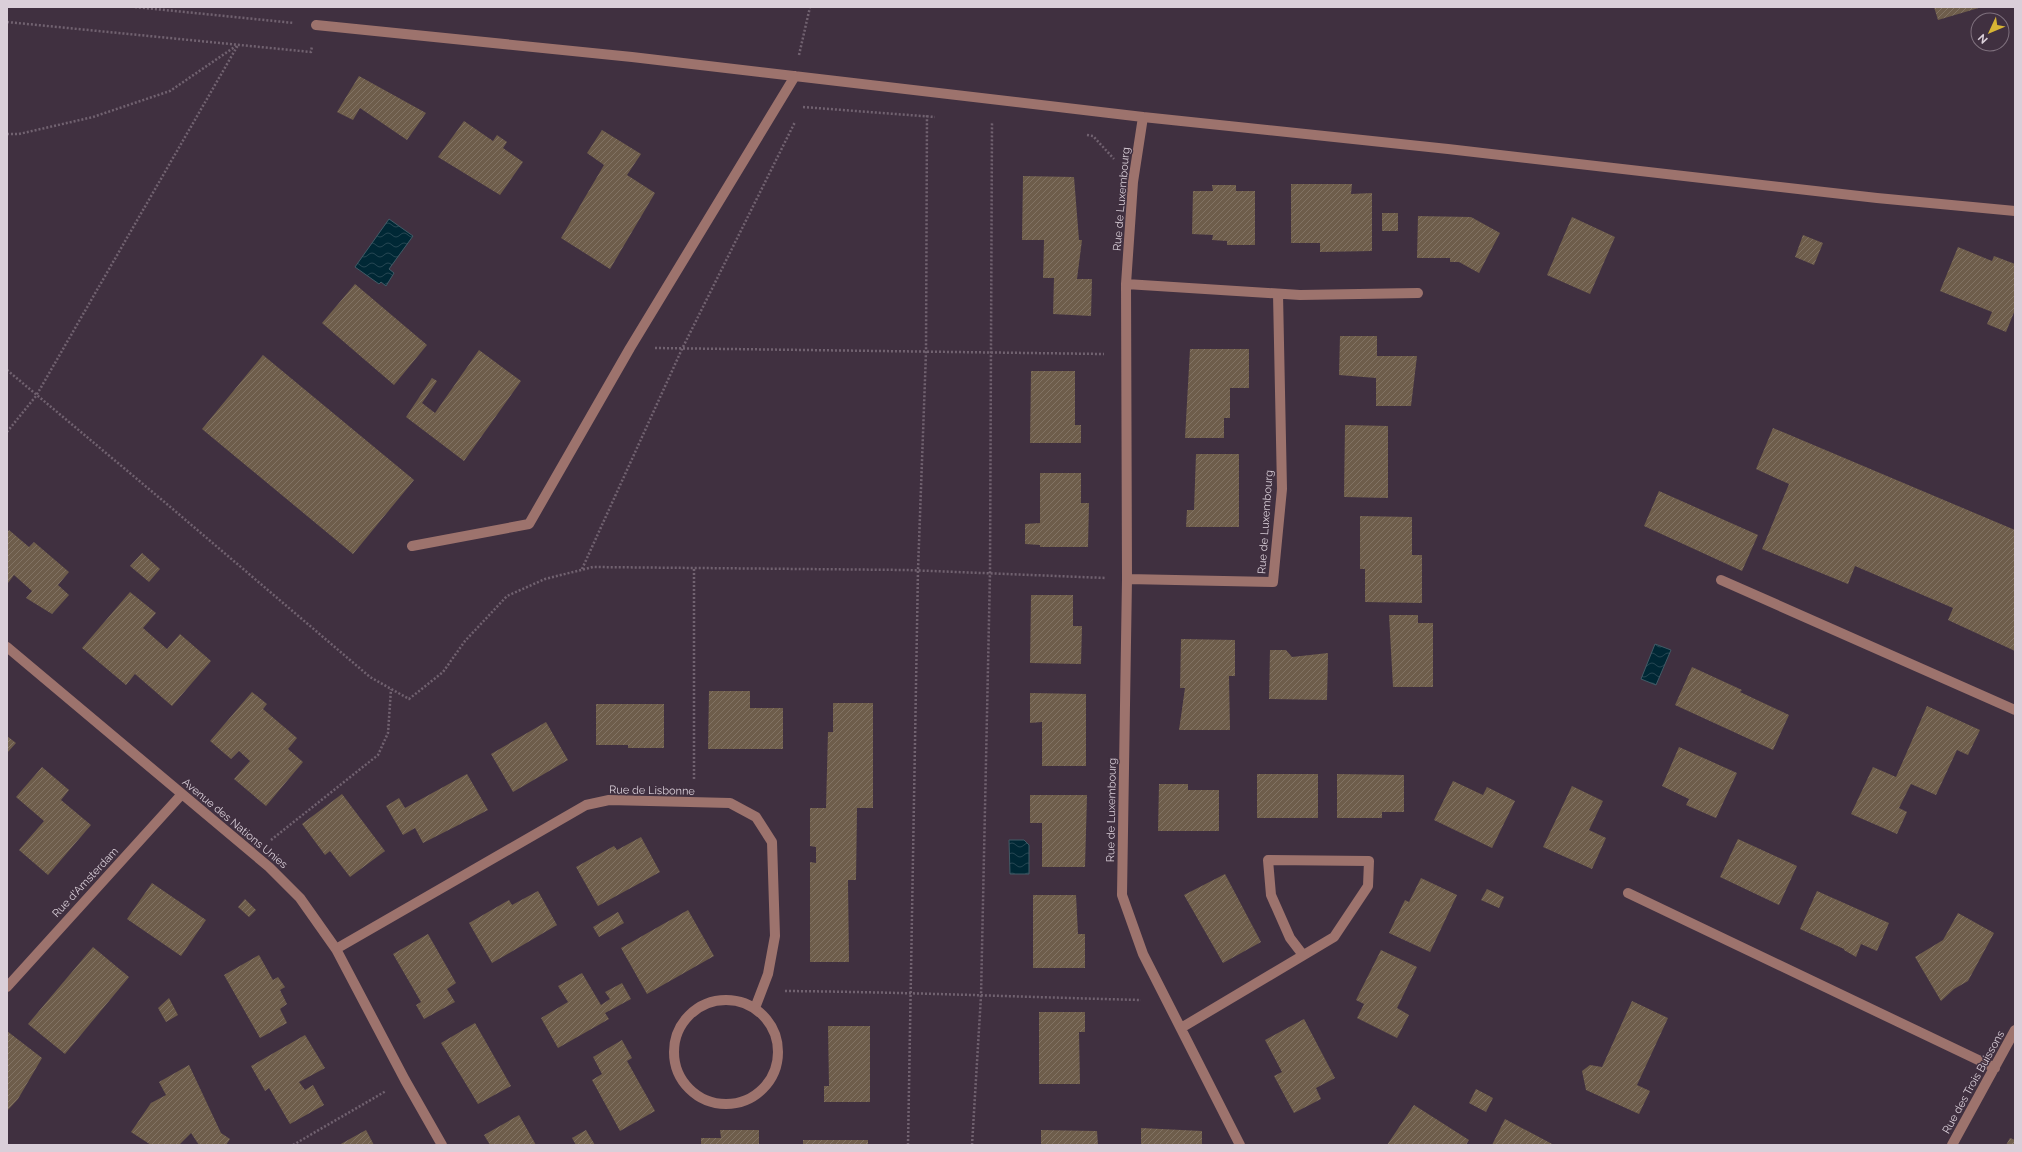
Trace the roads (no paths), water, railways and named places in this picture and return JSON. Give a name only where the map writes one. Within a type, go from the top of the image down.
[{"type":"street","points":[[316,25],[795,76],[1143,117],[1448,149],[1877,198],[2015,210]]},
{"type":"street","points":[[412,546],[529,524],[630,348],[795,76]]},
{"type":"street","name":"Rue de Luxembourg","points":[[1143,117],[1133,182],[1126,284],[1127,579],[1122,894],[1143,954],[1240,1145]]},
{"type":"street","points":[[1126,284],[1300,295],[1418,293]]},
{"type":"street","name":"Rue de Luxembourg","points":[[1127,579],[1273,582],[1282,489],[1278,294]]},
{"type":"street","points":[[1721,580],[2015,710]]},
{"type":"street","name":"Avenue des Nations Unies","points":[[7,647],[253,854],[270,866],[300,898],[336,949],[405,1080],[442,1145]]},
{"type":"street","name":"Rue d'Amsterdam","points":[[7,987],[182,794]]},
{"type":"street","name":"Rue de Lisbonne","points":[[336,949],[586,805],[609,800],[730,803],[756,818],[772,842],[775,936],[768,974],[755,1008]]},
{"type":"street","points":[[1181,1028],[1334,937],[1368,886],[1369,861],[1268,860],[1271,895],[1290,938],[1303,955]]},
{"type":"street","points":[[1628,893],[1995,1068]]},
{"type":"street","points":[[720,999],[738,1001],[755,1008],[767,1019],[775,1034],[778,1050],[776,1067],[769,1081],[758,1093],[743,1101],[727,1104],[710,1101],[695,1094],[684,1082],[676,1066],[674,1048],[678,1030],[689,1015],[703,1004],[720,999]]},
{"type":"street","name":"Rue des Trois Buissons","points":[[1952,1145],[2015,1030]]},
{"type":"water","points":[[389,219],[413,236],[389,269],[394,273],[386,286],[381,282],[379,284],[355,267]]},
{"type":"water","points":[[1655,644],[1671,650],[1656,685],[1641,679]]},
{"type":"water","points":[[1009,840],[1024,840],[1029,845],[1029,874],[1010,874]]}]
